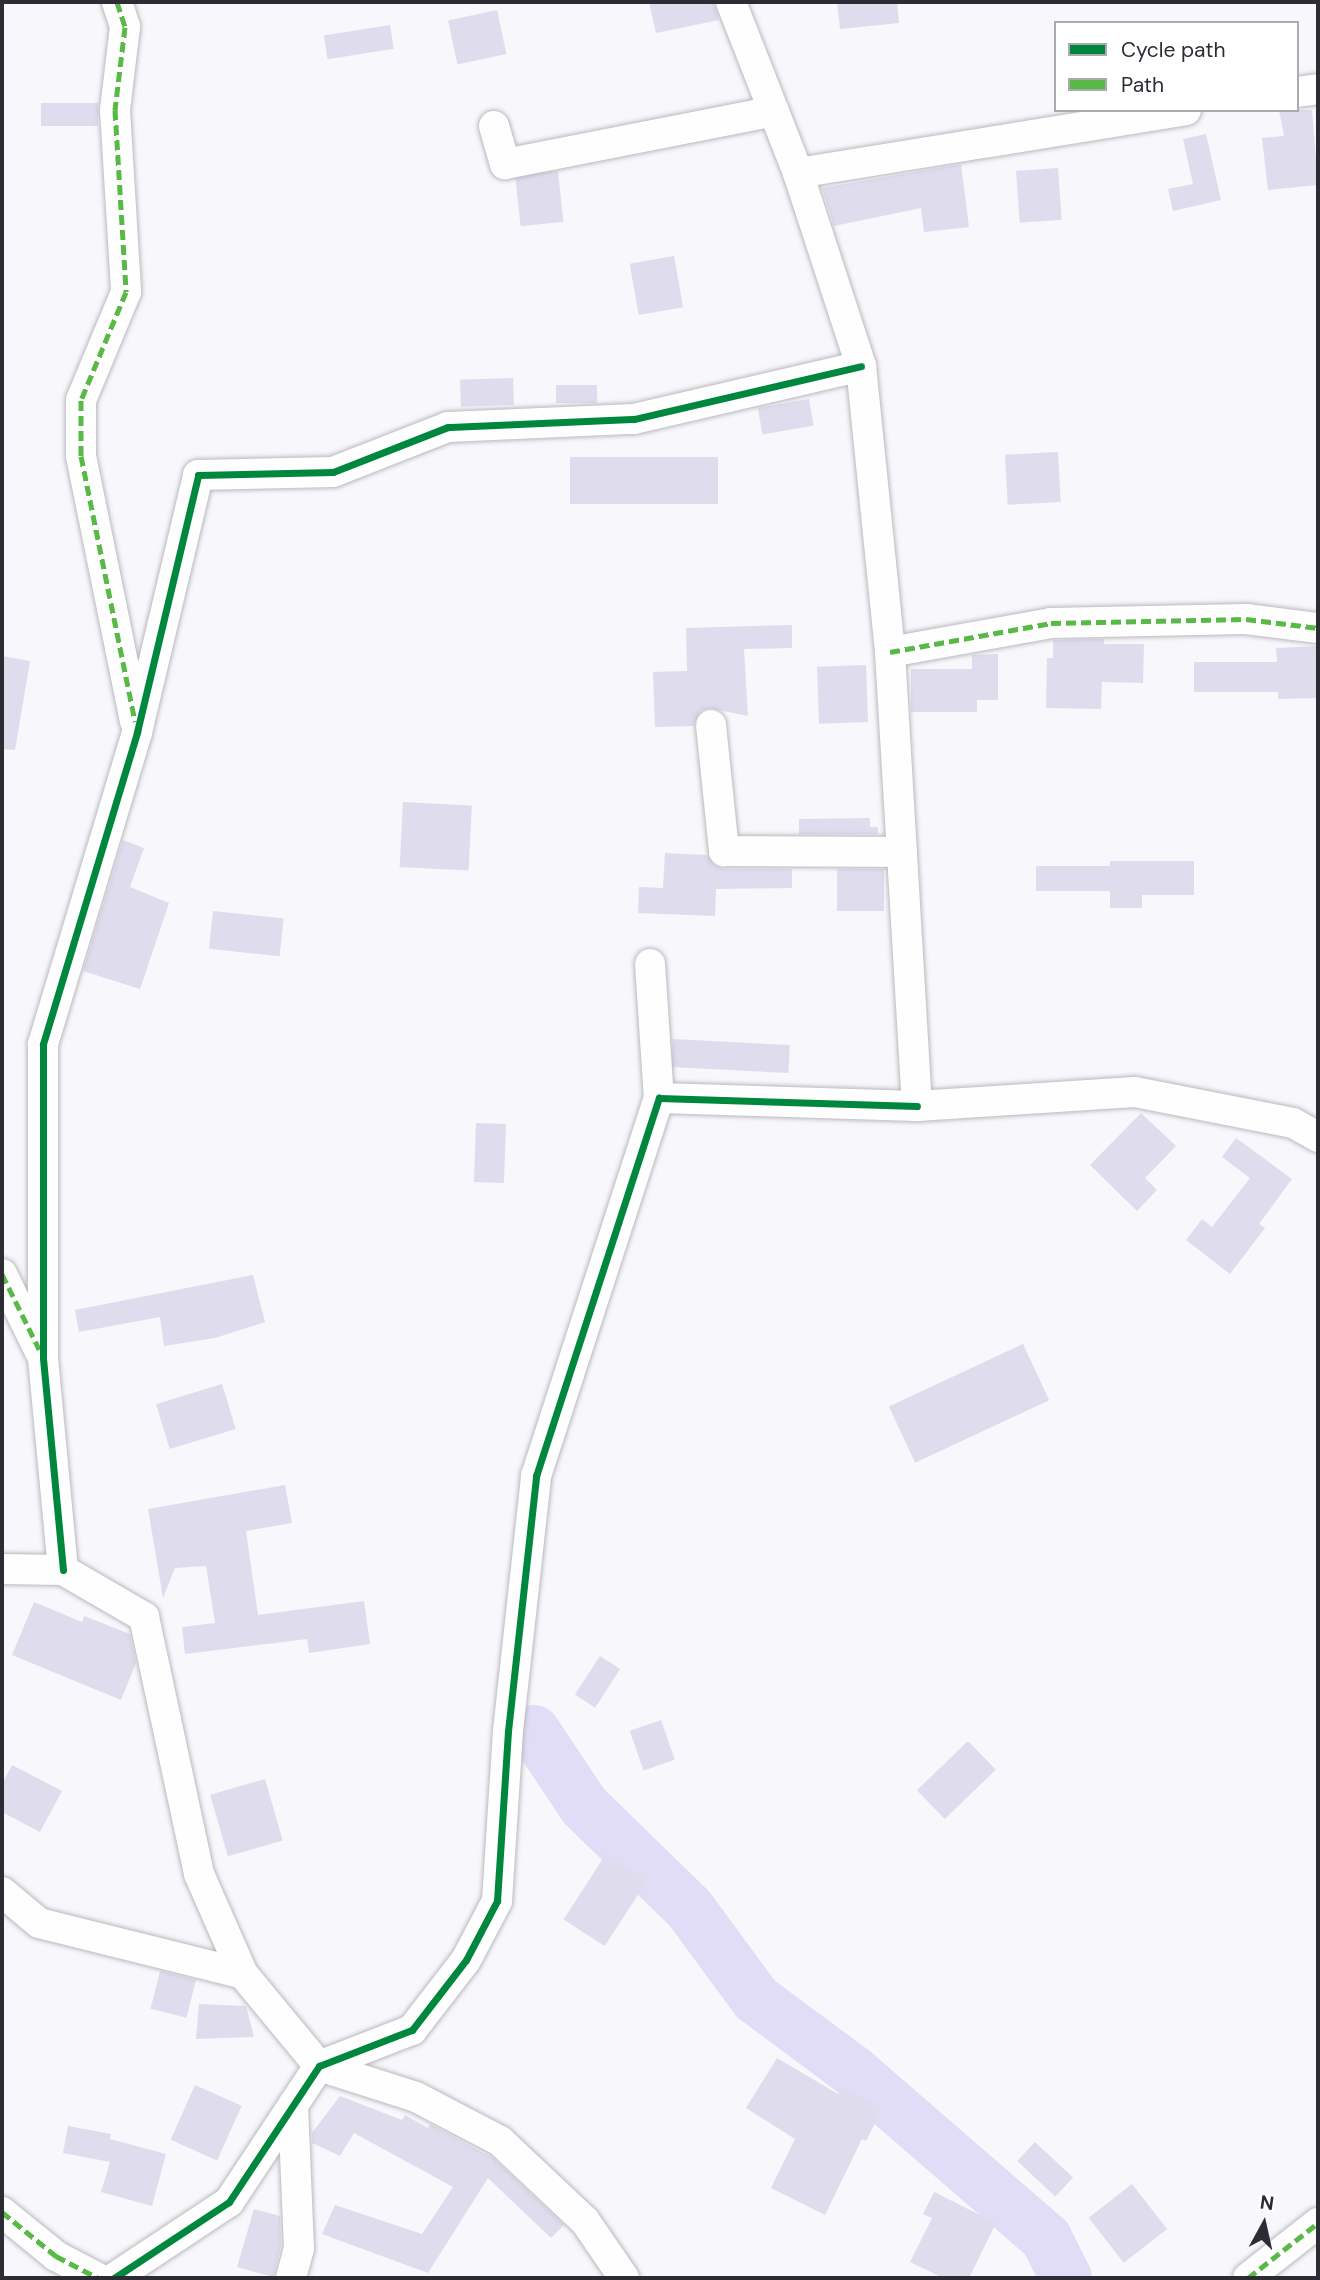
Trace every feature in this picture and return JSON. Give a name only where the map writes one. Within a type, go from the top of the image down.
[{"type":"street","points":[[117,2],[125,27],[116,110],[126,292],[81,400],[81,456],[137,732]]},
{"type":"street","points":[[731,2],[798,173],[862,366],[890,652],[918,1106]]},
{"type":"street","points":[[1299,92],[1318,89]]},
{"type":"street","points":[[494,126],[505,164],[774,111]]},
{"type":"street","points":[[798,173],[1174,112]]},
{"type":"street","points":[[63,1570],[43,1359],[43,1044],[137,732],[198,475],[333,471],[448,427],[634,419],[862,366]]},
{"type":"street","points":[[890,652],[1051,623],[1246,619],[1318,628]]},
{"type":"street","points":[[711,725],[724,851],[902,852]]},
{"type":"street","points":[[114,2278],[229,2202],[319,2066],[412,2030],[466,1960],[497,1901],[508,1731],[536,1476],[659,1098],[650,964]]},
{"type":"street","points":[[659,1098],[918,1106],[1135,1092],[1293,1123],[1318,1137]]},
{"type":"street","points":[[2,1274],[43,1359]]},
{"type":"street","points":[[2,1569],[63,1570],[145,1617],[200,1874],[243,1974],[319,2066],[416,2097],[500,2141],[585,2221],[624,2278]]},
{"type":"street","points":[[2,1892],[39,1923],[243,1974]]},
{"type":"street","points":[[291,2278],[299,2249],[293,2105]]},
{"type":"street","points":[[2,2212],[56,2256],[98,2278]]},
{"type":"street","points":[[1248,2278],[1318,2223]]},
{"type":"building","points":[[649,2],[714,2],[719,20],[656,33]]},
{"type":"building","points":[[837,2],[897,2],[899,23],[840,29]]},
{"type":"building","points":[[497,10],[506,54],[457,64],[448,20]]},
{"type":"building","points":[[390,25],[394,49],[328,59],[324,35]]},
{"type":"building","points":[[41,103],[98,103],[98,126],[41,126]]},
{"type":"building","points":[[1312,110],[1318,185],[1268,190],[1262,138],[1284,136],[1279,112]]},
{"type":"building","points":[[1206,134],[1221,200],[1173,211],[1168,189],[1193,184],[1183,139]]},
{"type":"building","points":[[961,164],[969,227],[924,232],[921,208],[834,226],[822,188]]},
{"type":"building","points":[[1058,168],[1062,220],[1020,223],[1016,171]]},
{"type":"building","points":[[558,171],[563,222],[521,226],[515,175]]},
{"type":"building","points":[[674,256],[683,307],[639,315],[630,264]]},
{"type":"building","points":[[513,378],[514,405],[461,407],[460,380]]},
{"type":"building","points":[[556,385],[597,385],[597,403],[556,403]]},
{"type":"building","points":[[809,399],[814,426],[762,435],[758,408]]},
{"type":"building","points":[[1058,452],[1061,502],[1008,505],[1005,455]]},
{"type":"building","points":[[570,457],[718,457],[718,504],[570,504]]},
{"type":"building","points":[[792,625],[792,648],[744,649],[748,716],[709,708],[700,711],[694,726],[655,727],[653,672],[687,671],[686,628]]},
{"type":"building","points":[[1104,639],[1104,644],[1144,644],[1143,683],[1102,682],[1101,709],[1046,708],[1047,658],[1053,658],[1053,640]]},
{"type":"building","points":[[1318,646],[1318,698],[1278,699],[1278,692],[1194,692],[1194,662],[1277,662],[1276,648]]},
{"type":"building","points":[[998,654],[998,700],[977,700],[977,712],[911,712],[911,669],[972,669],[972,655]]},
{"type":"building","points":[[2,656],[30,661],[15,750],[2,749]]},
{"type":"building","points":[[866,665],[868,722],[819,724],[817,667]]},
{"type":"building","points":[[403,802],[472,806],[469,871],[400,867]]},
{"type":"building","points":[[870,818],[870,827],[878,827],[878,834],[799,834],[799,819]]},
{"type":"building","points":[[123,840],[144,848],[130,887],[169,903],[140,989],[83,971]]},
{"type":"building","points":[[665,853],[707,855],[715,866],[724,869],[792,869],[792,888],[716,889],[715,916],[638,913],[639,887],[663,888]]},
{"type":"building","points":[[1110,861],[1194,861],[1194,895],[1142,895],[1142,908],[1110,908],[1110,891],[1036,891],[1036,866],[1110,866]]},
{"type":"building","points":[[837,869],[884,869],[884,911],[837,911]]},
{"type":"building","points":[[213,911],[284,918],[280,956],[209,949]]},
{"type":"building","points":[[673,1039],[790,1045],[788,1073],[672,1067]]},
{"type":"building","points":[[1141,1113],[1176,1146],[1145,1178],[1157,1190],[1137,1211],[1090,1165]]},
{"type":"building","points":[[476,1123],[506,1124],[504,1183],[474,1182]]},
{"type":"building","points":[[1236,1138],[1292,1179],[1259,1224],[1265,1228],[1230,1274],[1186,1240],[1202,1219],[1212,1227],[1250,1178],[1222,1157]]},
{"type":"building","points":[[253,1275],[265,1322],[215,1338],[164,1346],[160,1317],[79,1332],[75,1310]]},
{"type":"building","points":[[1023,1344],[1049,1400],[915,1463],[889,1407]]},
{"type":"building","points":[[222,1384],[236,1429],[170,1449],[156,1404]]},
{"type":"building","points":[[285,1485],[292,1523],[246,1531],[258,1615],[364,1601],[370,1644],[309,1653],[307,1639],[185,1654],[182,1627],[215,1623],[206,1566],[175,1568],[163,1598],[148,1509]]},
{"type":"building","points":[[34,1602],[82,1622],[84,1616],[130,1634],[136,1663],[121,1700],[12,1655]]},
{"type":"building","points":[[600,1656],[620,1669],[595,1708],[575,1695]]},
{"type":"building","points":[[661,1720],[675,1760],[643,1770],[630,1731]]},
{"type":"building","points":[[968,1741],[996,1770],[945,1819],[917,1790]]},
{"type":"building","points":[[12,1765],[62,1791],[40,1832],[2,1812],[2,1784]]},
{"type":"building","points":[[265,1779],[283,1841],[228,1856],[210,1795]]},
{"type":"building","points":[[606,1854],[647,1881],[605,1946],[564,1919]]},
{"type":"building","points":[[160,1971],[196,1980],[186,2018],[151,2009]]},
{"type":"building","points":[[199,2004],[246,2006],[254,2037],[196,2039]]},
{"type":"building","points":[[777,2058],[838,2094],[843,2086],[882,2109],[866,2141],[862,2139],[825,2215],[771,2188],[795,2139],[746,2108]]},
{"type":"building","points":[[195,2085],[242,2106],[217,2161],[171,2140]]},
{"type":"building","points":[[340,2096],[402,2120],[405,2115],[428,2128],[430,2124],[493,2158],[564,2225],[551,2238],[488,2178],[428,2273],[322,2234],[335,2205],[422,2234],[453,2187],[354,2133],[340,2156],[312,2143],[312,2133]]},
{"type":"building","points":[[68,2126],[111,2134],[110,2139],[166,2154],[152,2206],[101,2192],[110,2162],[63,2153]]},
{"type":"building","points":[[1035,2142],[1073,2177],[1055,2196],[1017,2161]]},
{"type":"building","points":[[1132,2184],[1167,2229],[1124,2263],[1089,2218]]},
{"type":"building","points":[[934,2192],[996,2223],[969,2278],[943,2278],[910,2262],[932,2218],[923,2214]]},
{"type":"building","points":[[254,2209],[280,2216],[281,2246],[273,2277],[237,2267]]},
{"type":"waterway","points":[[534,1731],[584,1806],[689,1908],[756,1999],[853,2071],[1046,2238],[1066,2278]]},
{"type":"marked path","points":[[117,2],[125,27],[115,110],[126,292],[81,400],[81,456],[135,722]]},
{"type":"marked path","points":[[890,652],[1051,623],[1246,619],[1318,628]]},
{"type":"marked path","points":[[2,1274],[39,1349]]},
{"type":"marked path","points":[[2,2212],[56,2256],[98,2278]]},
{"type":"marked path","points":[[1248,2278],[1318,2223]]},
{"type":"cycle path","points":[[63,1570],[43,1358],[43,1044],[137,732],[198,475],[333,472],[448,427],[634,419],[861,366]]},
{"type":"cycle path","points":[[114,2278],[229,2202],[319,2066],[412,2030],[466,1960],[497,1901],[508,1731],[536,1476],[659,1098],[917,1106]]}]
